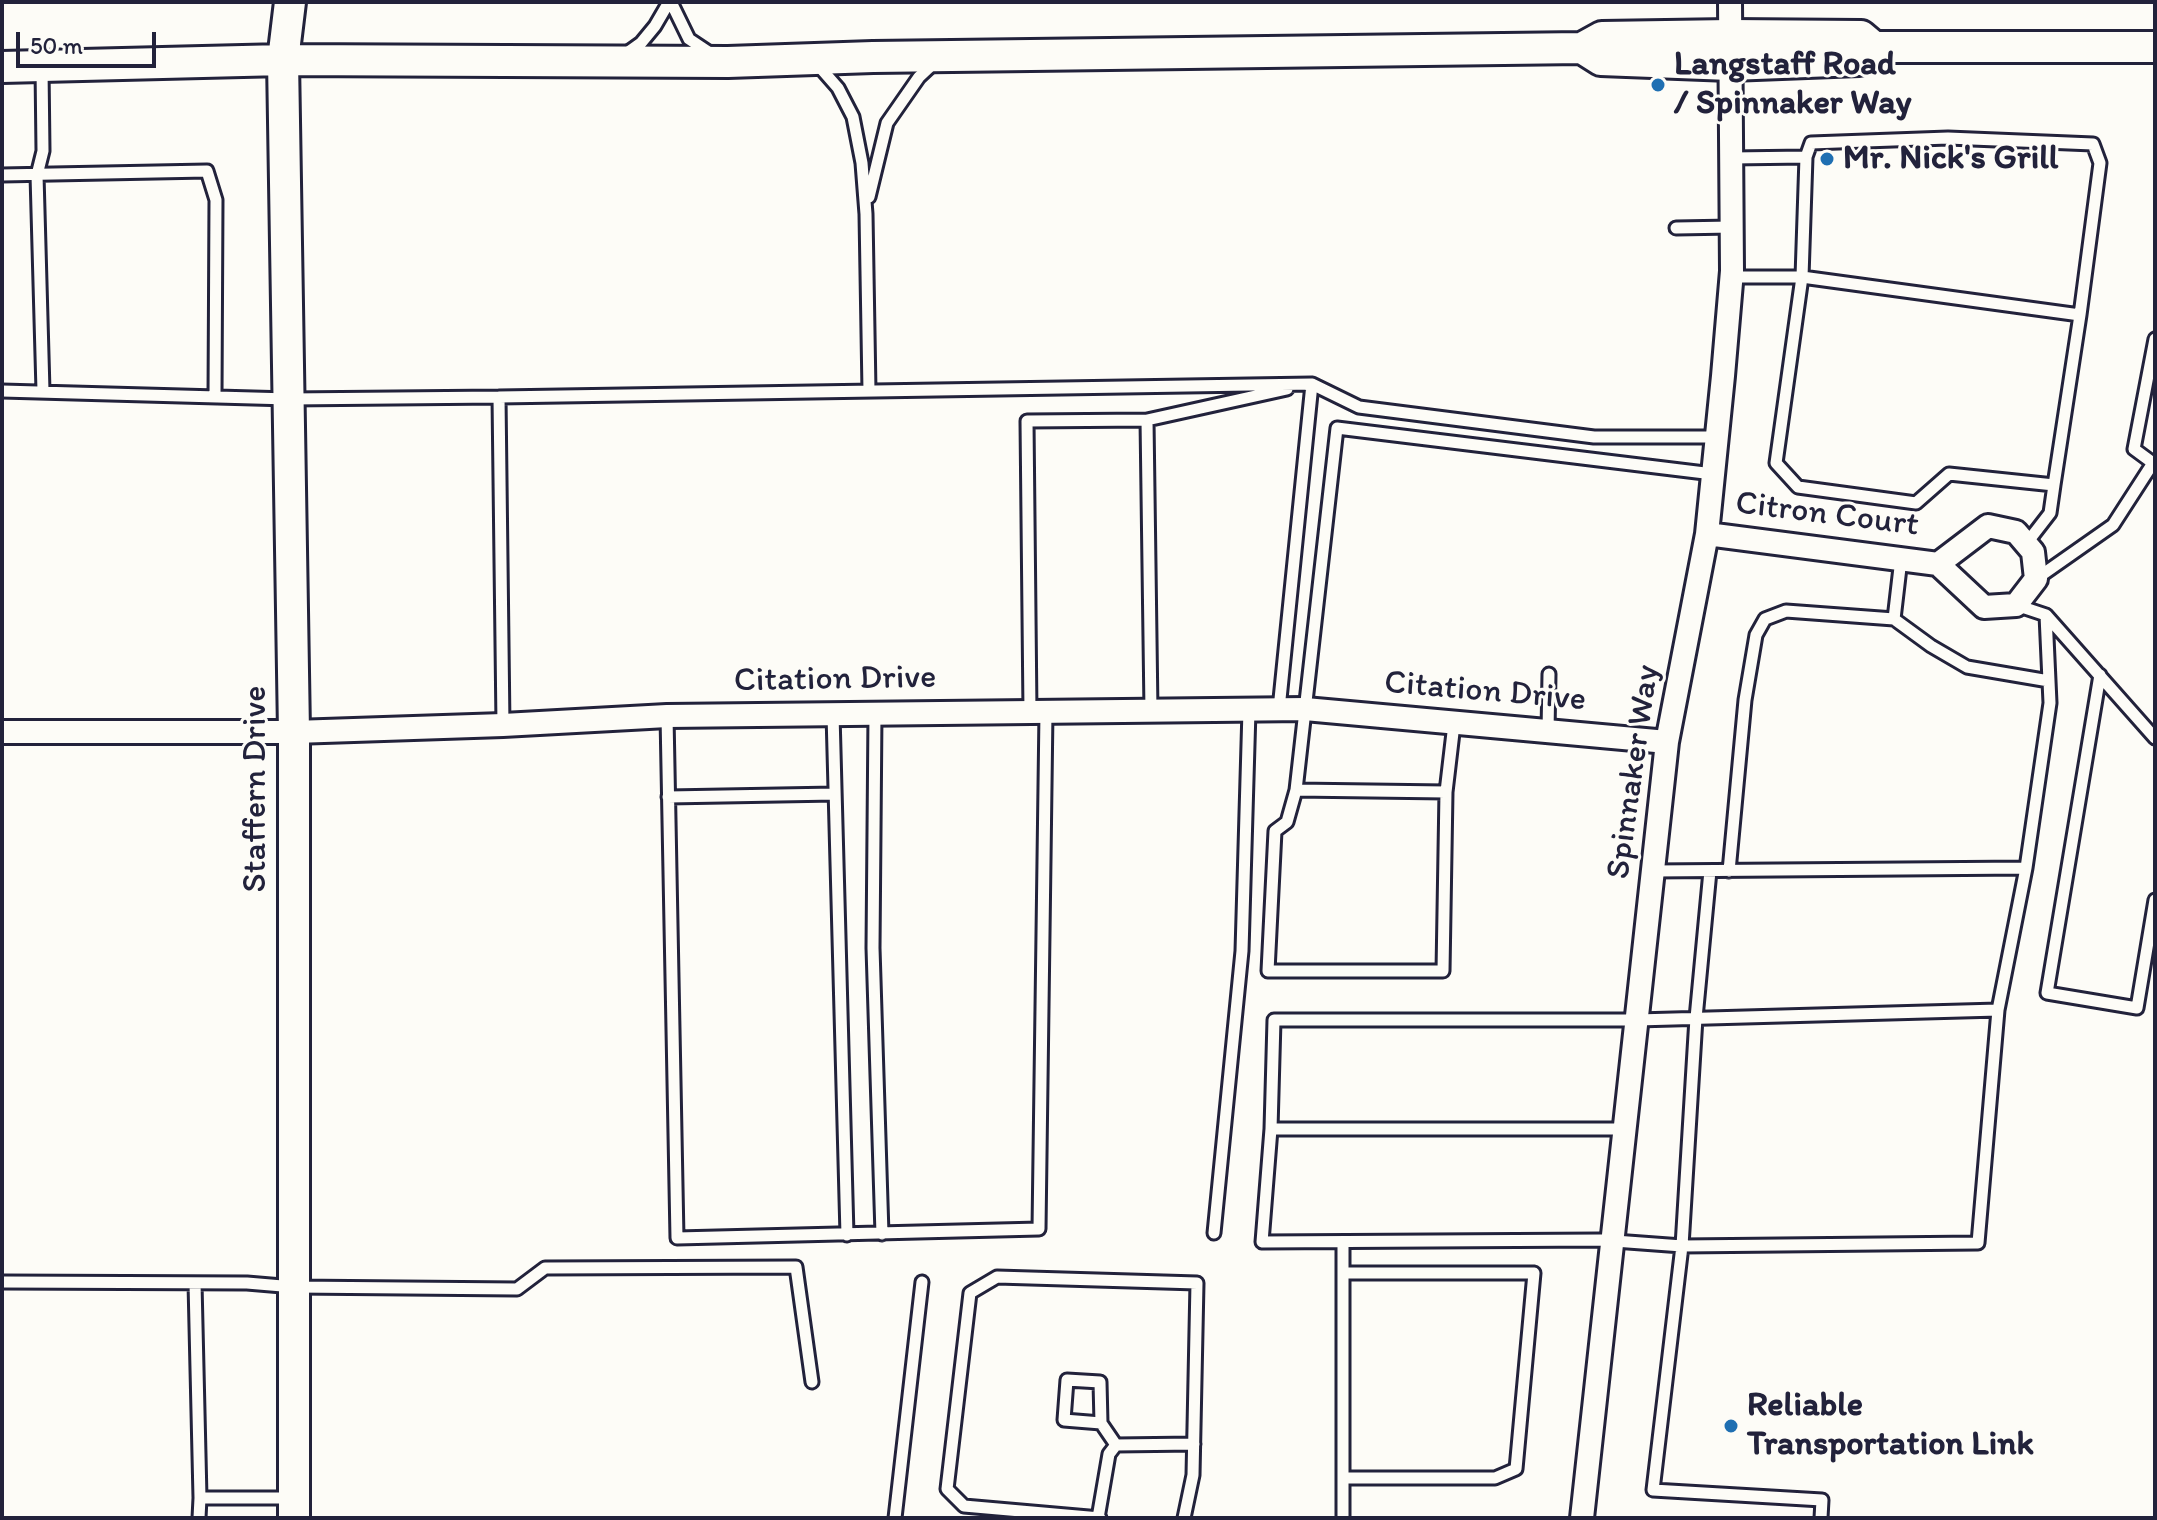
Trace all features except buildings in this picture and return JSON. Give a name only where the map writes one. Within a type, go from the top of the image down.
[{"type":"main road","name":"Staffern Drive","points":[[290,2],[283,60],[294,732],[294,1508]]},
{"type":"main road","points":[[2,67],[283,60],[728,62],[941,56],[1582,48],[1602,37],[1730,50],[1861,36],[1874,47],[2155,47]]},
{"type":"street","name":"Spinnaker Way","points":[[1582,1518],[1667,742],[1707,534],[1717,437],[1731,277],[1730,2]]},
{"type":"street","name":"Citron Court","points":[[1938,564],[1988,526],[2016,532],[2026,544]]},
{"type":"street","name":"Citron Court","points":[[1707,534],[1938,564],[1984,607],[2016,605]]},
{"type":"street","points":[[2016,605],[2036,579],[2033,552],[2026,544]]},
{"type":"street","name":"Citation Drive","points":[[2,732],[294,732],[667,716],[1305,709],[1667,742]]},
{"type":"lane","points":[[618,60],[641,43],[670,2]]},
{"type":"lane","points":[[670,2],[689,39],[728,62]]},
{"type":"lane","points":[[866,214],[887,123],[919,77],[941,56]]},
{"type":"lane","points":[[812,59],[838,88],[853,117],[862,163],[866,214],[869,391]]},
{"type":"lane","points":[[42,66],[43,151],[37,175],[43,391]]},
{"type":"lane","points":[[2026,544],[2050,513],[2080,315],[2100,163],[2093,144],[1948,138],[1811,143],[1806,157],[1802,277],[1776,463],[1798,487],[1916,503],[1949,474],[2054,485]]},
{"type":"lane","points":[[1731,158],[1806,157]]},
{"type":"lane","points":[[2,175],[207,171],[216,200],[215,396]]},
{"type":"lane","points":[[1676,228],[1732,227]]},
{"type":"lane","points":[[1731,277],[1802,277],[2080,315]]},
{"type":"lane","points":[[2036,579],[2113,525],[2153,463],[2134,449],[2155,339]]},
{"type":"lane","points":[[2,391],[289,399],[1312,384],[1359,407],[1594,437],[1717,437]]},
{"type":"lane","points":[[667,716],[677,1238],[1039,1229],[1038,712],[1027,421],[1147,420],[1312,384]]},
{"type":"lane","points":[[1279,709],[1312,384]]},
{"type":"lane","points":[[499,397],[503,725]]},
{"type":"lane","points":[[1147,420],[1151,711]]},
{"type":"lane","points":[[1454,724],[1446,792],[1443,971],[1268,971],[1275,831],[1287,822],[1296,790],[1337,428],[1713,474]]},
{"type":"lane","points":[[1894,619],[1901,559]]},
{"type":"lane","points":[[2016,605],[2046,615],[2155,738]]},
{"type":"lane","points":[[1729,871],[1745,700],[1756,635],[1765,619],[1786,611],[1894,619],[1967,667],[2049,681]]},
{"type":"lane","points":[[1998,1010],[1637,1020],[1274,1020],[1271,1129],[1262,1242],[1613,1241],[1682,1246],[1978,1243],[1998,1010],[2026,868],[2050,703],[2046,615]]},
{"type":"lane","points":[[1548,732],[1549,674]]},
{"type":"lane","points":[[2100,675],[2047,993],[2137,1008],[2155,900]]},
{"type":"lane","points":[[1214,1233],[1242,951],[1249,710]]},
{"type":"lane","points":[[833,714],[847,1235]]},
{"type":"lane","points":[[875,714],[873,948],[882,1234]]},
{"type":"lane","points":[[1296,790],[1446,792]]},
{"type":"lane","points":[[668,797],[835,794]]},
{"type":"lane","points":[[1653,871],[2026,868]]},
{"type":"lane","points":[[1710,871],[1696,1018],[1682,1246],[1653,1490],[1822,1500],[1821,1518]]},
{"type":"lane","points":[[1271,1129],[1625,1129]]},
{"type":"lane","points":[[1343,1242],[1343,1518]]},
{"type":"lane","points":[[2,1282],[517,1289],[545,1268],[796,1267],[812,1382]]},
{"type":"lane","points":[[1343,1273],[1534,1273],[1516,1469],[1495,1478],[1343,1478]]},
{"type":"lane","points":[[1116,1445],[1109,1454],[1099,1518],[964,1506],[947,1489],[970,1293],[997,1277],[1197,1283],[1193,1475],[1184,1518]]},
{"type":"lane","points":[[895,1518],[922,1282]]},
{"type":"lane","points":[[195,1283],[199,1518]]},
{"type":"lane","points":[[1101,1423],[1064,1420],[1067,1380],[1100,1382],[1101,1423],[1116,1445]]},
{"type":"lane","points":[[1116,1445],[1194,1444]]},
{"type":"lane","points":[[200,1498],[294,1508]]},
{"type":"place","name":"Langstaff Road / Spinnaker Way","points":[[1658,85]]},
{"type":"place","name":"Mr. Nick's Grill","points":[[1827,159]]},
{"type":"place","name":"Reliable Transportation Link","points":[[1731,1426]]}]
